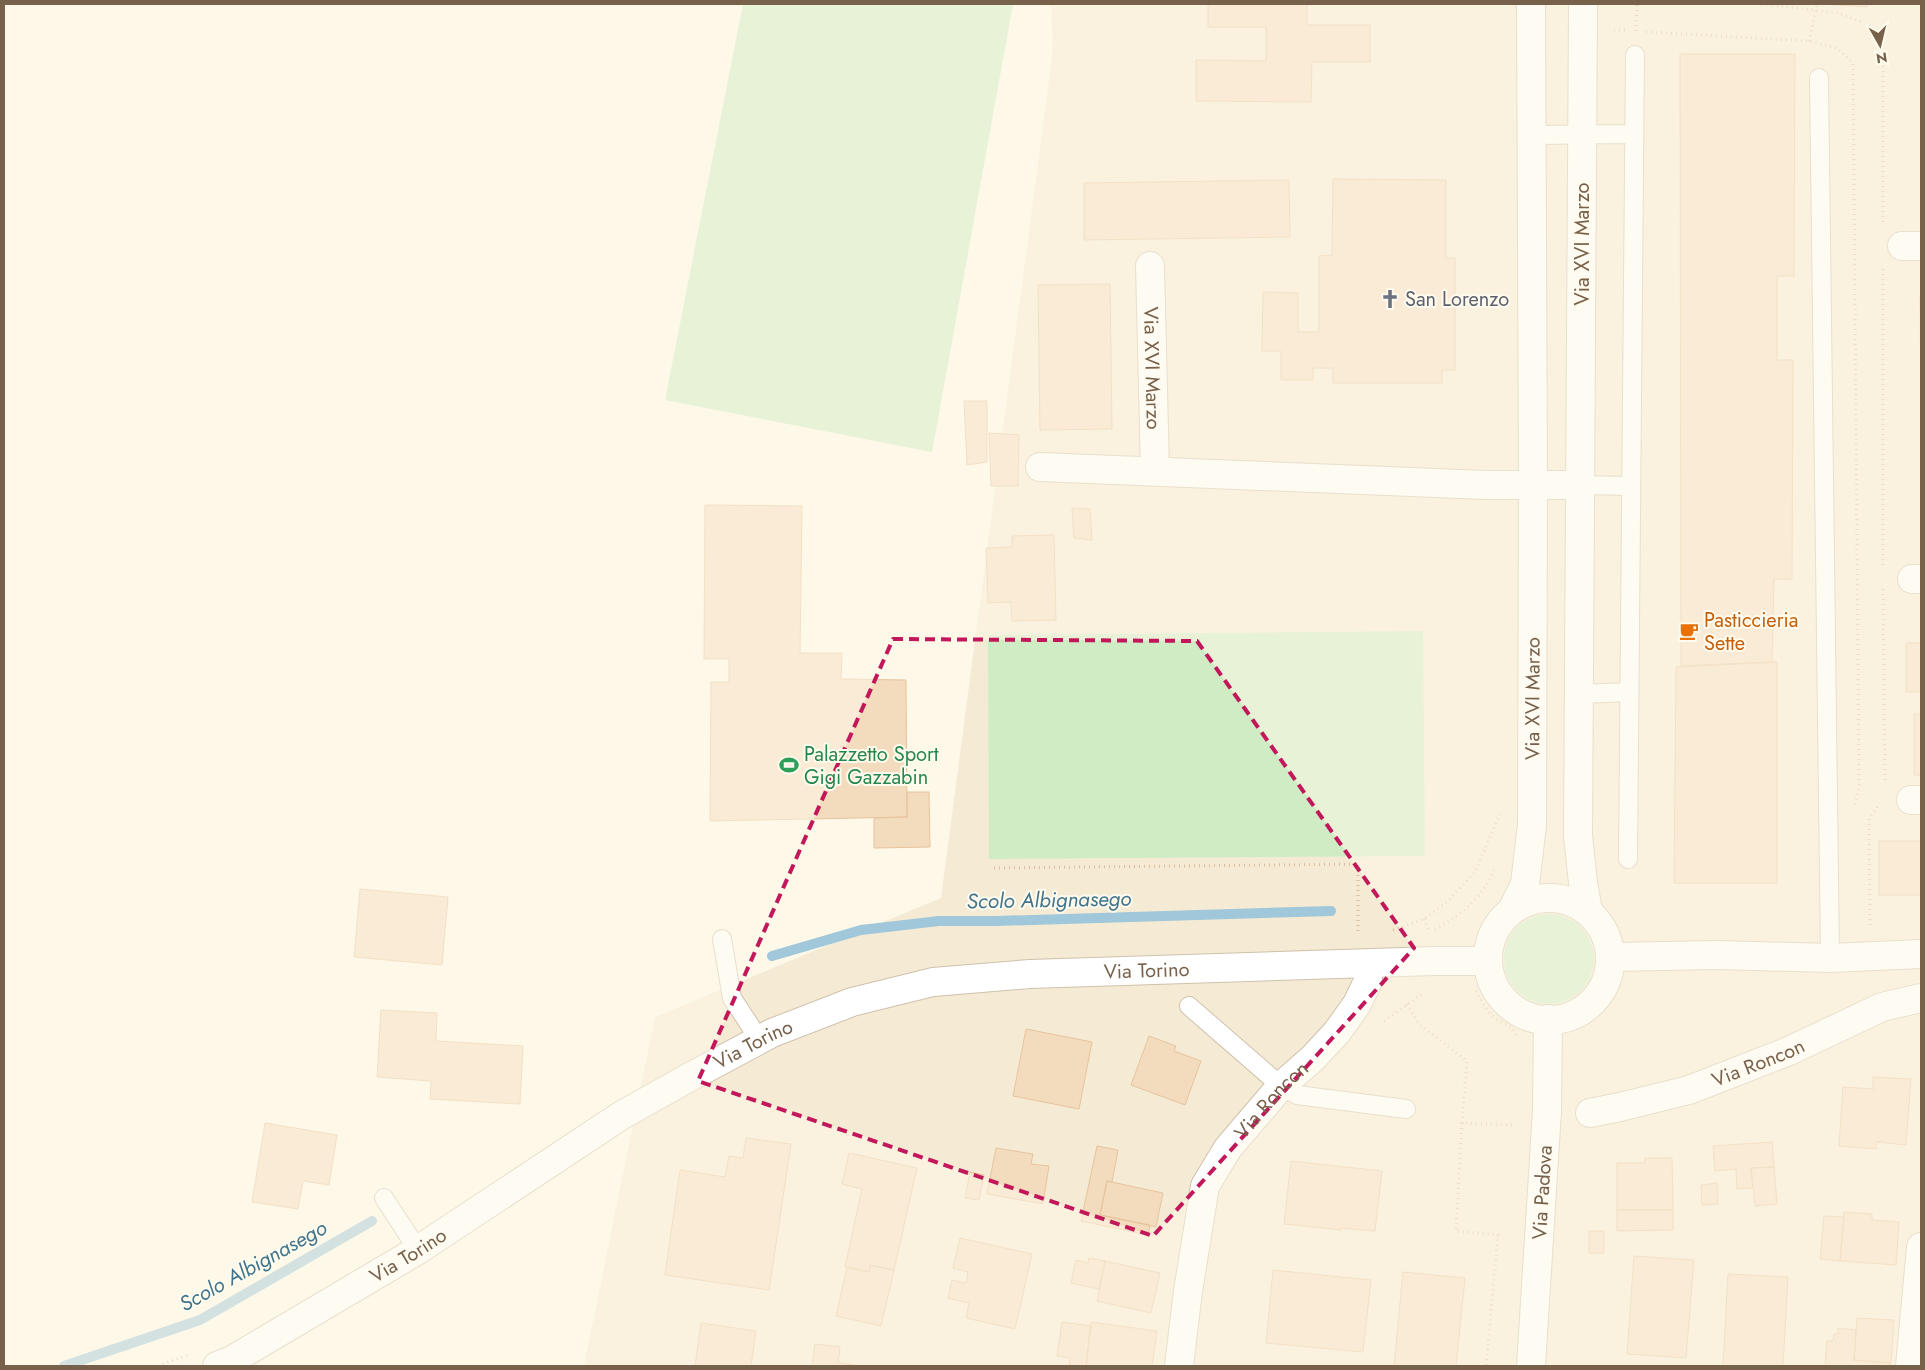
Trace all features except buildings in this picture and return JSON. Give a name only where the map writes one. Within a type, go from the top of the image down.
[{"type":"street","name":"Via XVI Marzo","points":[[1512,910],[1525,884],[1532,825],[1534,485],[1531,4]]},
{"type":"street","name":"Via XVI Marzo","points":[[1583,16],[1578,836],[1588,911]]},
{"type":"street","name":"Via XVI Marzo","points":[[1150,266],[1155,471]]},
{"type":"street","points":[[1040,467],[1485,485],[1581,485]]},
{"type":"street","points":[[1550,898],[1574,903],[1588,911],[1598,922],[1607,939],[1610,957],[1606,981],[1592,1001],[1572,1015],[1560,1019],[1533,1017],[1518,1011],[1506,1002],[1496,990],[1490,975],[1488,961],[1494,932],[1502,920],[1512,910],[1530,901],[1550,898]]},
{"type":"street","points":[[1610,957],[1718,955],[1830,958],[1921,954]]},
{"type":"street","points":[[1368,964],[1488,961]]},
{"type":"street","name":"Via Torino","points":[[206,1359],[232,1360],[418,1250],[622,1116],[759,1040],[852,1002],[933,982],[1030,974],[1368,964]]},
{"type":"street","name":"Via Roncon","points":[[1179,1366],[1188,1291],[1205,1186],[1228,1148],[1281,1086],[1313,1058],[1337,1032],[1357,1004],[1368,981],[1368,964]]},
{"type":"street","name":"Via Roncon","points":[[1590,1113],[1689,1090],[1789,1050],[1882,1007],[1921,998]]},
{"type":"street","name":"Via Padova","points":[[1531,1366],[1547,1111],[1548,1019]]},
{"type":"street","points":[[1910,1366],[1921,1247]]},
{"type":"lane","points":[[1628,859],[1635,55]]},
{"type":"lane","points":[[1819,78],[1830,958]]},
{"type":"lane","points":[[1533,135],[1634,134]]},
{"type":"lane","points":[[1581,485],[1630,486]]},
{"type":"lane","points":[[1579,694],[1629,692]]},
{"type":"lane","points":[[722,938],[732,998],[759,1040]]},
{"type":"lane","points":[[1189,1006],[1281,1086],[1297,1095],[1406,1109]]},
{"type":"lane","points":[[384,1198],[418,1250]]},
{"type":"path","points":[[1762,4],[1839,13],[1871,26],[1882,50],[1902,240]]},
{"type":"path","points":[[1809,41],[1817,4]]},
{"type":"path","points":[[1583,16],[1809,41],[1837,48],[1853,63],[1859,779],[1859,788],[1854,808]]},
{"type":"path","points":[[1883,268],[1883,577]]},
{"type":"path","points":[[1883,587],[1885,787]]},
{"type":"path","points":[[1870,929],[1869,818],[1906,799]]},
{"type":"path","points":[[1385,931],[1424,919],[1448,902],[1475,872],[1503,812],[1505,818]]},
{"type":"path","points":[[1424,919],[1430,933],[1459,916],[1481,895],[1498,860]]},
{"type":"path","points":[[994,868],[1358,864],[1358,936],[1353,936]]},
{"type":"path","points":[[1474,988],[1488,1011],[1495,1018],[1514,1028],[1518,1043]]},
{"type":"path","points":[[1428,991],[1407,1004],[1420,1025],[1467,1061],[1456,1231],[1498,1235],[1486,1366]]},
{"type":"path","points":[[1462,1123],[1514,1125]]},
{"type":"path","points":[[158,1366],[206,1359]]},
{"type":"highlighted area","points":[[893,639],[1197,641],[1414,948],[1153,1236],[698,1081]]},
{"type":"shaded area","points":[[1051,4],[1921,4],[1921,1366],[584,1366],[655,1017],[941,898],[1053,50]]},
{"type":"green space","points":[[743,4],[1013,4],[932,452],[665,400]]},
{"type":"green space","points":[[1423,631],[1425,856],[989,859],[988,635]]},
{"type":"green space","points":[[1549,914],[1566,918],[1581,927],[1590,942],[1594,959],[1590,976],[1581,991],[1566,1000],[1549,1004],[1532,1000],[1517,991],[1508,976],[1504,959],[1508,942],[1517,927],[1532,918]]},
{"type":"waterway","name":"Scolo Albignasego","points":[[772,956],[861,930],[939,921],[1331,911]]},
{"type":"waterway","name":"Scolo Albignasego","points":[[64,1366],[200,1320],[372,1221]]},
{"type":"place","name":"San Lorenzo","points":[[1390,299]]},
{"type":"place","name":"Pasticcieria Sette","points":[[1689,631]]},
{"type":"place","name":"Palazzetto Sport Gigi Gazzabin","points":[[789,765]]}]
